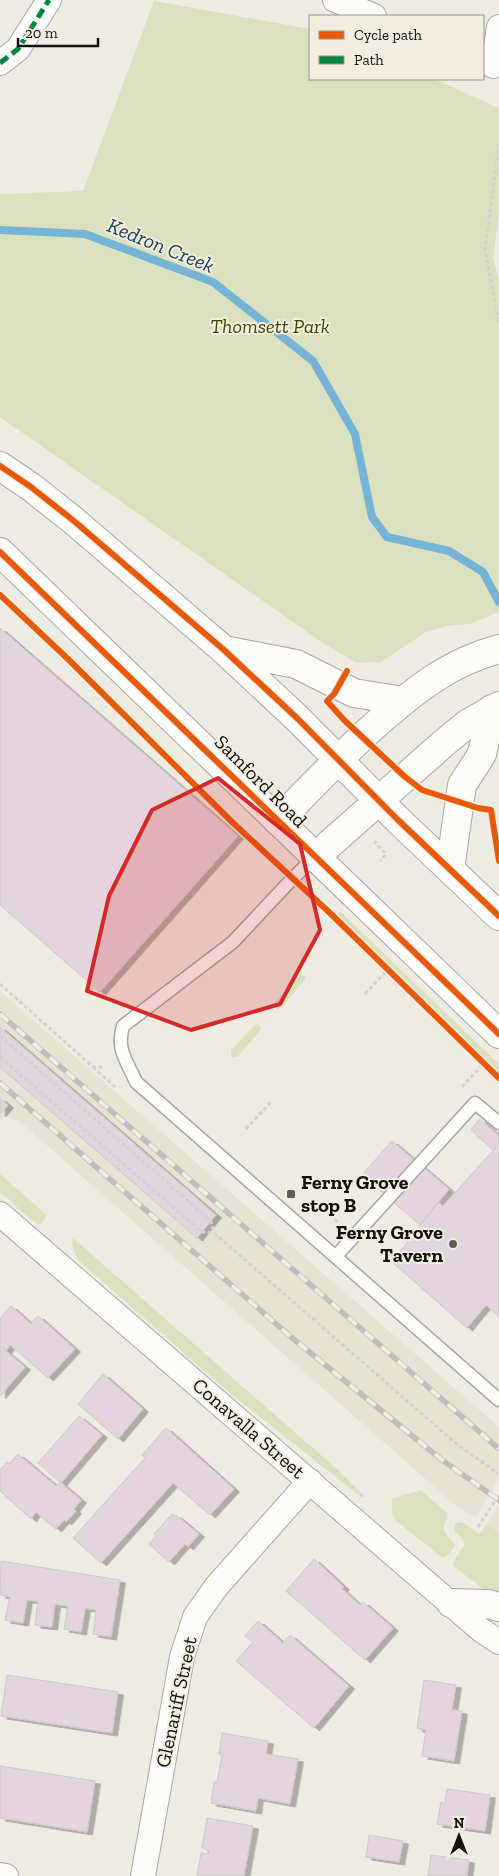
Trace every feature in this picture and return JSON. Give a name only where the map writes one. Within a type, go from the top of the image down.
[{"type":"main road","points":[[0,466],[31,487],[74,521],[224,650],[499,916]]},
{"type":"main road","name":"Samford Road","points":[[0,552],[499,1034]]},
{"type":"main road","points":[[278,821],[338,759],[424,684],[455,665],[480,654],[499,649]]},
{"type":"main road","points":[[224,650],[296,664],[354,693],[404,701]]},
{"type":"main road","points":[[315,857],[444,742],[467,724],[495,708]]},
{"type":"main road","points":[[450,869],[462,785],[482,754],[495,708]]},
{"type":"main road","points":[[451,1604],[488,1604],[499,1607]]},
{"type":"street","points":[[0,63],[18,49],[49,0]]},
{"type":"street","points":[[335,0],[372,15]]},
{"type":"street","points":[[492,65],[499,27]]},
{"type":"street","name":"Conavalla Street","points":[[3,1222],[310,1481],[481,1630],[499,1642]]},
{"type":"street","name":"Glenariff Street","points":[[143,1876],[182,1656],[195,1617],[216,1587],[310,1481]]},
{"type":"street","points":[[0,1875],[6,1876]]},
{"type":"lane","points":[[315,857],[233,942],[123,1026],[119,1043],[136,1082],[499,1400]]},
{"type":"lane","points":[[336,1256],[475,1103],[499,1123]]},
{"type":"path","points":[[499,144],[485,250],[499,324]]},
{"type":"path","points":[[379,838],[375,843],[386,854],[380,861]]},
{"type":"path","points":[[382,963],[395,976]]},
{"type":"path","points":[[365,994],[388,969]]},
{"type":"path","points":[[0,984],[93,1067],[103,1067]]},
{"type":"path","points":[[0,1036],[211,1221],[214,1232],[459,1446],[499,1474]]},
{"type":"path","points":[[477,1056],[489,1068]]},
{"type":"path","points":[[0,1057],[202,1232],[214,1232]]},
{"type":"path","points":[[246,1129],[270,1103]]},
{"type":"path","points":[[478,1528],[499,1495]]},
{"type":"highlighted area","points":[[218,778],[300,844],[320,930],[280,1004],[191,1030],[87,991],[109,896],[152,810]]},
{"type":"shaded area","points":[[0,991],[499,1427],[499,1479],[475,1517],[456,1506],[18,1120],[12,1121],[7,1116],[0,1119]]},
{"type":"shaded area","points":[[499,1505],[499,1532],[486,1524]]},
{"type":"green space","name":"Thomsett Park","points":[[154,1],[309,29],[309,80],[436,80],[499,108],[499,216],[493,258],[499,279],[499,612],[470,624],[451,625],[426,632],[381,662],[357,663],[323,643],[0,417],[0,194],[83,191]]},
{"type":"green space","points":[[341,912],[499,1064],[499,1073],[339,916],[338,914]]},
{"type":"green space","points":[[300,975],[306,976],[304,981],[281,1008],[276,1009],[274,1003]]},
{"type":"green space","points":[[258,1024],[261,1028],[260,1031],[237,1057],[231,1057],[231,1050]]},
{"type":"green space","points":[[0,1174],[47,1215],[40,1225],[35,1223],[0,1192]]},
{"type":"green space","points":[[73,1238],[337,1469],[365,1497],[361,1497],[231,1394],[81,1263],[74,1252]]},
{"type":"green space","points":[[421,1490],[447,1513],[444,1529],[455,1546],[443,1558],[396,1521],[392,1512],[392,1499]]},
{"type":"green space","points":[[459,1522],[480,1534],[486,1524],[499,1532],[499,1599],[452,1565],[464,1545],[463,1540],[454,1530],[455,1524]]},
{"type":"building","points":[[0,628],[238,836],[100,992],[0,905]]},
{"type":"building","points":[[0,1027],[216,1215],[197,1238],[0,1067]]},
{"type":"building","points":[[0,1098],[8,1105],[0,1114]]},
{"type":"building","points":[[480,1119],[499,1136],[499,1144],[493,1150],[471,1130]]},
{"type":"building","points":[[392,1141],[449,1189],[420,1225],[362,1175]]},
{"type":"building","name":"Ferny Grove Tavern","points":[[499,1144],[499,1317],[486,1305],[467,1328],[392,1262],[438,1202],[443,1206]]},
{"type":"building","points":[[11,1306],[31,1324],[38,1316],[75,1349],[48,1378],[10,1345],[6,1351],[0,1346],[0,1319]]},
{"type":"building","points":[[0,1346],[25,1367],[0,1396]]},
{"type":"building","points":[[103,1374],[143,1409],[118,1439],[78,1404]]},
{"type":"building","points":[[79,1416],[102,1435],[61,1483],[38,1463]]},
{"type":"building","points":[[166,1428],[234,1489],[210,1515],[173,1483],[101,1563],[73,1538],[145,1458],[142,1455]]},
{"type":"building","points":[[18,1454],[56,1486],[60,1482],[81,1500],[74,1509],[76,1511],[56,1529],[36,1512],[31,1519],[0,1491],[0,1470]]},
{"type":"building","points":[[172,1514],[176,1515],[199,1534],[188,1547],[185,1544],[169,1562],[149,1544],[156,1536],[154,1534]]},
{"type":"building","points":[[314,1559],[360,1605],[363,1602],[393,1628],[365,1660],[286,1591]]},
{"type":"building","points":[[1,1561],[120,1580],[111,1637],[93,1634],[96,1610],[85,1608],[81,1632],[64,1629],[68,1606],[55,1604],[52,1627],[35,1625],[38,1601],[27,1600],[23,1623],[5,1620],[10,1597],[0,1595]]},
{"type":"building","points":[[258,1621],[283,1643],[290,1635],[349,1686],[314,1728],[236,1661],[253,1642],[245,1636]]},
{"type":"building","points":[[7,1675],[118,1692],[112,1733],[1,1716]]},
{"type":"building","points":[[424,1680],[456,1685],[452,1710],[462,1711],[454,1761],[422,1756],[426,1730],[417,1729]]},
{"type":"building","points":[[222,1733],[268,1741],[266,1754],[298,1759],[290,1804],[258,1798],[256,1811],[211,1803],[214,1782],[217,1782],[222,1755],[219,1754]]},
{"type":"building","points":[[0,1766],[95,1781],[87,1832],[0,1818]]},
{"type":"building","points":[[447,1789],[490,1795],[485,1831],[437,1824],[441,1802],[445,1803]]},
{"type":"building","points":[[207,1818],[253,1826],[244,1876],[197,1876],[201,1853],[208,1854],[209,1850],[202,1848]]},
{"type":"building","points":[[369,1835],[403,1841],[399,1862],[366,1857]]},
{"type":"building","points":[[431,1855],[469,1860],[467,1876],[428,1876]]},
{"type":"waterway","name":"Kedron Creek","points":[[0,230],[85,234],[213,282],[313,361],[355,434],[372,517],[387,537],[449,551],[483,572],[499,602]]},
{"type":"railway","points":[[0,1014],[499,1449]]},
{"type":"railway","points":[[0,1083],[291,1337],[442,1460],[499,1500]]},
{"type":"marked path","points":[[0,63],[18,49],[49,0]]},
{"type":"cycle path","points":[[0,466],[31,487],[74,521],[224,650],[298,719],[397,819],[499,916]]},
{"type":"cycle path","points":[[0,552],[499,1034]]},
{"type":"cycle path","points":[[0,595],[68,659],[231,821],[330,913],[499,1078]]},
{"type":"cycle path","points":[[347,671],[334,694],[327,701],[344,720],[404,776],[422,790],[478,808],[491,810],[499,861]]},
{"type":"place","name":"Ferny Grove stop B","points":[[291,1194]]},
{"type":"place","name":"Ferny Grove Tavern","points":[[453,1244]]}]
